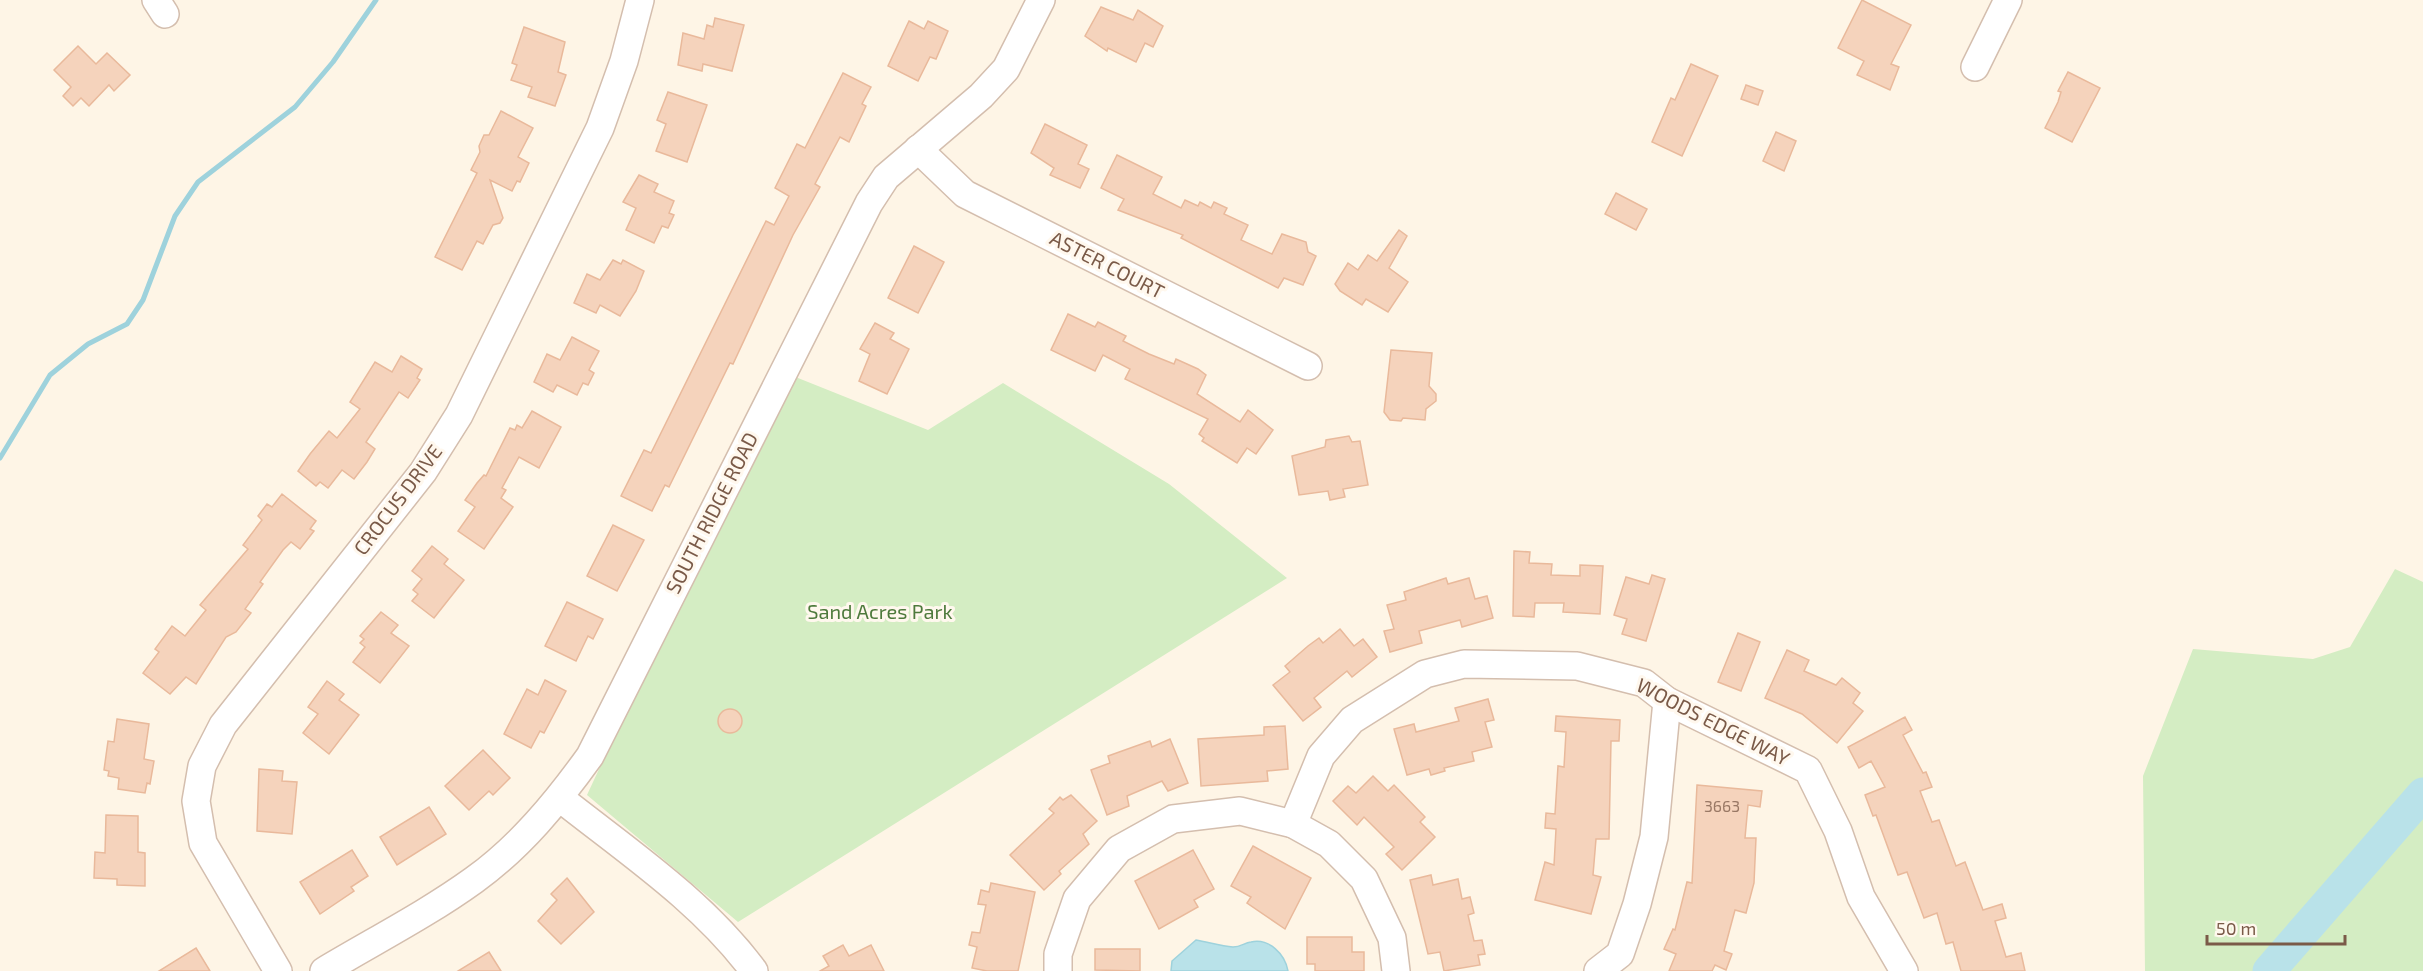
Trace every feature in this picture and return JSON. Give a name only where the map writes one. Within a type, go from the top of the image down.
[{"type":"street","name":"CROCUS DRIVE","points":[[278,971],[203,843],[196,801],[202,766],[224,725],[423,472],[459,415],[600,128],[624,61],[640,0]]},
{"type":"street","name":"SOUTH RIDGE ROAD","points":[[324,971],[474,880],[517,843],[560,798],[590,756],[868,203],[886,177],[981,96],[1006,69],[1041,0]]},
{"type":"street","points":[[1975,67],[2008,0]]},
{"type":"street","name":"ASTER COURT","points":[[918,149],[965,194],[1308,366]]},
{"type":"street","name":"WOODS EDGE WAY","points":[[1293,824],[1321,756],[1352,720],[1425,674],[1464,664],[1577,666],[1644,683],[1667,702],[1808,770],[1838,831],[1861,897],[1904,971]]},
{"type":"street","points":[[1598,971],[1620,954],[1637,904],[1654,837],[1667,702]]},
{"type":"street","points":[[560,798],[696,906],[736,947],[754,971]]},
{"type":"street","points":[[1058,971],[1058,954],[1077,899],[1119,849],[1173,819],[1240,811],[1293,824],[1329,844],[1364,879],[1392,938],[1396,971]]},
{"type":"green space","name":"Sand Acres Park","points":[[783,372],[928,430],[1003,383],[1169,484],[1287,578],[738,922],[587,795]]},
{"type":"green space","points":[[2395,569],[2423,582],[2423,971],[2145,971],[2143,776],[2193,649],[2313,659],[2350,647]]},
{"type":"water","points":[[1196,940],[1233,947],[1251,942],[1264,942],[1280,953],[1288,971],[1171,971],[1172,961]]},
{"type":"building","points":[[1862,0],[1911,25],[1891,64],[1899,67],[1890,90],[1857,75],[1864,61],[1838,48]]},
{"type":"building","points":[[1101,7],[1133,20],[1138,10],[1163,26],[1153,47],[1145,43],[1136,62],[1108,48],[1107,51],[1085,36]]},
{"type":"building","points":[[715,18],[744,25],[732,71],[703,64],[702,71],[678,65],[683,33],[704,39],[707,25],[713,27]]},
{"type":"building","points":[[909,21],[924,29],[928,21],[948,31],[936,59],[930,57],[918,81],[888,66]]},
{"type":"building","points":[[524,27],[565,42],[558,72],[566,75],[555,106],[528,97],[532,87],[511,80],[517,65],[512,63]]},
{"type":"building","points":[[78,46],[96,64],[107,53],[130,75],[114,91],[109,85],[89,106],[81,98],[73,106],[63,96],[71,87],[54,70]]},
{"type":"building","points":[[1691,64],[1718,76],[1682,156],[1652,142],[1671,98],[1675,100]]},
{"type":"building","points":[[2068,72],[2100,88],[2072,142],[2045,128],[2058,102],[2061,92],[2058,91]]},
{"type":"building","points":[[843,73],[871,87],[862,104],[866,106],[849,142],[840,137],[815,184],[820,187],[793,235],[733,364],[730,363],[669,487],[665,485],[652,511],[621,496],[644,450],[651,453],[766,221],[774,225],[789,196],[775,188],[797,144],[805,148]]},
{"type":"building","points":[[1746,85],[1763,91],[1758,105],[1741,99]]},
{"type":"building","points":[[668,92],[707,105],[687,162],[656,151],[666,124],[657,120]]},
{"type":"building","points":[[501,111],[533,128],[518,157],[529,163],[520,182],[517,181],[512,191],[490,180],[503,218],[500,223],[493,225],[483,244],[477,241],[462,270],[435,257],[477,173],[471,170],[480,152],[479,146],[484,135],[489,135]]},
{"type":"building","points":[[1045,124],[1087,145],[1078,164],[1089,169],[1080,188],[1050,175],[1054,168],[1031,153]]},
{"type":"building","points":[[1776,132],[1796,141],[1784,171],[1763,161]]},
{"type":"building","points":[[1117,155],[1162,177],[1153,194],[1181,208],[1185,200],[1198,206],[1200,202],[1211,208],[1214,202],[1227,208],[1224,214],[1248,225],[1241,240],[1272,254],[1282,234],[1306,242],[1308,252],[1316,256],[1303,285],[1284,278],[1278,288],[1181,238],[1183,235],[1118,210],[1124,199],[1101,188]]},
{"type":"building","points":[[639,175],[658,184],[654,192],[674,201],[669,213],[674,215],[668,228],[662,226],[654,243],[626,230],[636,208],[623,202]]},
{"type":"building","points":[[1616,193],[1647,209],[1636,230],[1605,214]]},
{"type":"building","points":[[1399,230],[1407,236],[1389,268],[1408,282],[1388,312],[1366,299],[1362,305],[1340,291],[1335,284],[1348,263],[1358,270],[1368,255],[1377,261]]},
{"type":"building","points":[[914,246],[944,262],[918,313],[888,298]]},
{"type":"building","points":[[613,260],[621,264],[623,260],[644,271],[636,291],[620,316],[600,305],[596,313],[574,303],[587,274],[600,280]]},
{"type":"building","points":[[1068,314],[1095,327],[1098,322],[1126,336],[1123,341],[1149,354],[1174,364],[1176,359],[1198,369],[1206,375],[1197,394],[1240,422],[1248,410],[1273,430],[1256,454],[1247,448],[1237,463],[1202,441],[1204,438],[1199,434],[1208,419],[1125,379],[1130,369],[1103,355],[1095,371],[1051,350]]},
{"type":"building","points":[[875,323],[894,333],[890,339],[909,349],[887,394],[859,381],[870,354],[860,349]]},
{"type":"building","points":[[572,337],[599,351],[589,370],[594,373],[588,385],[583,383],[577,395],[557,385],[553,392],[534,382],[547,354],[560,360]]},
{"type":"building","points":[[1391,350],[1432,353],[1429,386],[1436,394],[1436,401],[1426,409],[1425,420],[1403,418],[1401,421],[1390,420],[1384,412]]},
{"type":"building","points":[[401,356],[422,369],[417,378],[420,380],[408,398],[399,392],[366,442],[375,449],[367,462],[354,479],[342,470],[328,488],[320,482],[316,486],[298,471],[329,431],[337,438],[360,409],[350,402],[375,362],[392,372]]},
{"type":"building","points":[[532,411],[561,427],[539,468],[519,457],[502,488],[506,490],[501,498],[513,507],[484,549],[458,531],[475,507],[465,500],[484,475],[486,476],[510,428],[515,430],[517,425],[522,428]]},
{"type":"building","points":[[1349,436],[1352,442],[1360,441],[1368,485],[1343,489],[1345,497],[1330,500],[1328,491],[1299,495],[1292,456],[1325,447],[1326,440]]},
{"type":"building","points":[[282,494],[316,521],[310,529],[314,531],[300,549],[291,542],[283,550],[260,582],[263,584],[245,609],[251,613],[236,632],[226,637],[196,684],[186,677],[170,694],[143,673],[159,652],[155,649],[172,626],[185,636],[206,610],[200,605],[248,549],[243,545],[262,520],[258,516],[267,504],[272,507]]},
{"type":"building","points":[[613,525],[644,540],[617,591],[587,576]]},
{"type":"building","points":[[432,546],[448,559],[444,564],[464,580],[434,618],[412,601],[418,594],[413,590],[422,579],[412,571]]},
{"type":"building","points":[[1514,551],[1530,552],[1529,563],[1552,564],[1551,575],[1580,576],[1580,565],[1603,566],[1600,614],[1563,612],[1564,603],[1535,603],[1534,617],[1513,616]]},
{"type":"building","points":[[1652,575],[1665,579],[1646,641],[1622,634],[1627,619],[1614,615],[1626,577],[1649,584]]},
{"type":"building","points":[[1446,578],[1448,584],[1469,578],[1475,599],[1487,596],[1493,618],[1462,627],[1460,620],[1419,631],[1422,643],[1390,652],[1384,631],[1394,629],[1387,605],[1406,600],[1404,592]]},
{"type":"building","points":[[567,602],[603,619],[593,639],[588,636],[576,661],[545,646]]},
{"type":"building","points":[[381,612],[398,625],[391,633],[409,646],[380,683],[353,662],[365,647],[360,643],[364,639],[360,636]]},
{"type":"building","points":[[1340,629],[1354,646],[1363,639],[1377,657],[1352,677],[1347,671],[1314,698],[1321,707],[1303,721],[1273,685],[1290,672],[1285,666],[1308,646],[1319,638],[1323,643]]},
{"type":"building","points":[[1738,633],[1760,642],[1741,691],[1718,682]]},
{"type":"building","points":[[1787,650],[1809,660],[1804,671],[1836,685],[1842,678],[1860,693],[1853,703],[1863,711],[1837,743],[1802,714],[1765,698]]},
{"type":"building","points":[[545,680],[566,691],[544,733],[540,731],[531,748],[504,734],[527,689],[538,695]]},
{"type":"building","points":[[327,681],[344,694],[339,700],[359,715],[329,754],[303,733],[318,714],[308,707]]},
{"type":"building","points":[[1488,699],[1494,720],[1485,722],[1492,747],[1472,752],[1474,761],[1444,768],[1445,771],[1431,775],[1429,769],[1407,775],[1394,729],[1414,724],[1416,732],[1459,721],[1455,708]]},
{"type":"building","points":[[730,709],[739,712],[742,721],[739,730],[730,733],[721,730],[718,721],[721,712]]},
{"type":"building","points":[[1556,716],[1620,720],[1619,741],[1611,741],[1609,839],[1596,839],[1593,875],[1601,877],[1591,914],[1535,900],[1545,862],[1554,865],[1556,829],[1545,828],[1546,813],[1555,814],[1558,766],[1564,767],[1566,732],[1555,731]]},
{"type":"building","points":[[1905,717],[1912,730],[1903,735],[1923,773],[1926,772],[1932,787],[1920,791],[1932,822],[1939,820],[1956,866],[1965,862],[1983,910],[2002,904],[2006,918],[1995,921],[2006,957],[2021,953],[2025,971],[1961,971],[1953,942],[1946,944],[1937,913],[1924,918],[1907,872],[1898,875],[1876,815],[1873,816],[1865,795],[1885,787],[1871,761],[1859,768],[1848,747]]},
{"type":"building","points":[[117,719],[149,724],[144,759],[154,761],[150,784],[147,783],[145,793],[118,789],[119,778],[108,776],[109,771],[104,770],[108,741],[114,742]]},
{"type":"building","points":[[1285,726],[1288,769],[1267,771],[1268,781],[1201,786],[1198,739],[1264,735],[1264,727]]},
{"type":"building","points":[[1170,739],[1188,783],[1168,791],[1162,781],[1127,796],[1129,806],[1107,815],[1091,770],[1110,763],[1108,756],[1150,741],[1152,747]]},
{"type":"building","points":[[483,750],[510,778],[493,795],[489,791],[469,810],[445,786]]},
{"type":"building","points":[[259,769],[283,771],[282,781],[297,782],[292,834],[257,831]]},
{"type":"building","points":[[1373,776],[1388,791],[1394,785],[1425,817],[1420,822],[1435,837],[1402,870],[1386,854],[1394,847],[1364,817],[1357,825],[1333,801],[1348,786],[1356,793]]},
{"type":"building","points":[[1697,785],[1762,791],[1760,807],[1748,805],[1745,838],[1756,838],[1754,883],[1746,913],[1735,910],[1724,951],[1732,954],[1726,970],[1715,965],[1712,971],[1669,971],[1676,954],[1664,949],[1673,929],[1675,930],[1687,882],[1692,883]]},
{"type":"building","points":[[1071,795],[1097,821],[1083,834],[1089,844],[1059,871],[1061,874],[1044,890],[1010,855],[1054,813],[1049,809],[1060,797],[1063,800]]},
{"type":"building","points":[[429,807],[446,834],[397,865],[380,837]]},
{"type":"building","points":[[106,815],[138,816],[138,852],[145,853],[145,886],[117,885],[117,879],[94,878],[95,852],[105,853]]},
{"type":"building","points":[[1253,846],[1311,878],[1285,929],[1247,903],[1251,897],[1231,886]]},
{"type":"building","points":[[352,850],[368,876],[351,887],[354,891],[320,914],[300,882]]},
{"type":"building","points":[[1193,850],[1214,889],[1194,900],[1198,907],[1159,929],[1135,881]]},
{"type":"building","points":[[1431,875],[1433,885],[1458,879],[1462,899],[1470,897],[1474,913],[1468,915],[1474,941],[1482,940],[1485,954],[1478,955],[1480,965],[1444,971],[1440,952],[1428,954],[1410,880]]},
{"type":"building","points":[[567,878],[594,912],[561,944],[538,921],[557,900],[551,894]]},
{"type":"building","points":[[991,883],[1035,892],[1018,971],[987,971],[972,968],[977,947],[969,945],[972,932],[980,933],[986,905],[978,904],[981,890],[989,892]]},
{"type":"building","points":[[1307,937],[1352,937],[1352,952],[1364,952],[1364,971],[1315,971],[1315,964],[1307,964]]},
{"type":"building","points":[[843,945],[849,956],[871,945],[884,971],[820,971],[829,966],[823,956]]},
{"type":"building","points":[[196,948],[210,971],[159,971]]},
{"type":"building","points":[[1095,949],[1140,949],[1140,971],[1095,970]]},
{"type":"building","points":[[489,952],[501,971],[458,971]]},
{"type":"waterway","points":[[0,458],[50,375],[88,344],[127,324],[143,300],[175,216],[198,182],[295,107],[333,62],[376,0]]},
{"type":"waterway","points":[[2269,971],[2423,794]]}]
